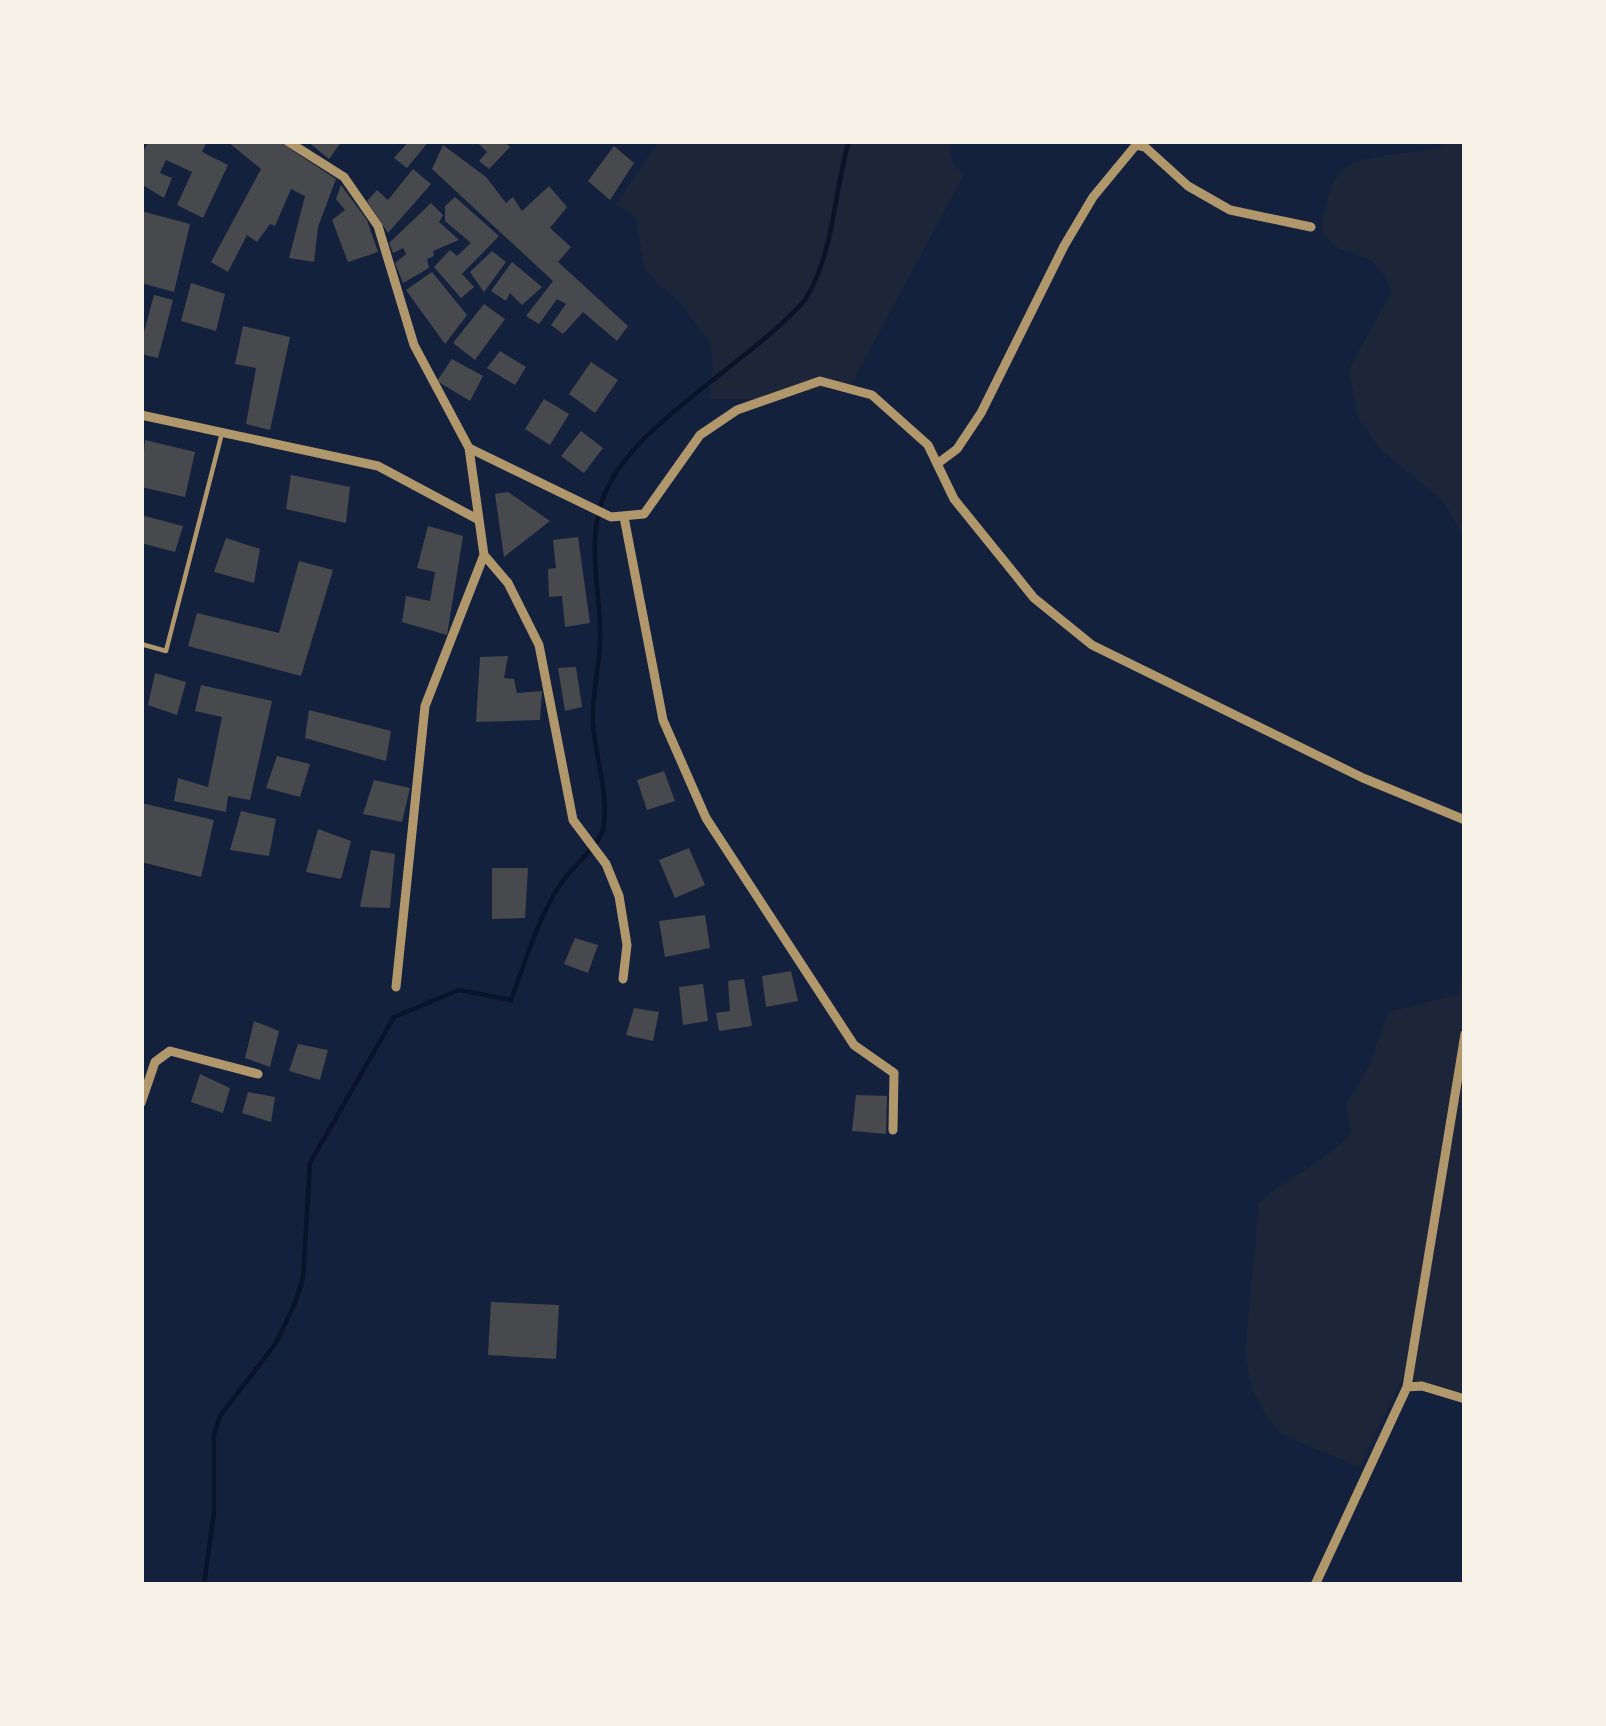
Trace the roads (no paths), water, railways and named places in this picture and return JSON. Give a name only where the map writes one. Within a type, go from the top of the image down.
[{"type":"street","points":[[287,141],[344,177],[378,226],[414,345],[469,448],[484,555],[425,706],[396,987]]},
{"type":"street","points":[[938,464],[957,448],[981,413],[1064,246],[1094,197],[1136,145],[1145,147],[1188,186],[1230,210],[1311,227]]},
{"type":"street","points":[[469,448],[611,517],[624,517],[644,514],[700,435],[737,410],[820,381],[872,395],[928,445],[954,499],[1034,598],[1092,645],[1363,778],[1465,820]]},
{"type":"street","points":[[141,416],[378,466],[479,520]]},
{"type":"street","points":[[624,517],[663,720],[671,740],[706,818],[835,1018],[854,1046],[894,1073],[893,1130]]},
{"type":"street","points":[[484,555],[508,583],[539,645],[573,820],[606,864],[620,896],[627,945],[623,979]]},
{"type":"street","points":[[1315,1585],[1407,1387],[1465,1034]]},
{"type":"street","points":[[141,1103],[155,1062],[170,1051],[258,1074]]},
{"type":"street","points":[[1407,1387],[1465,1399]]},
{"type":"lane","points":[[141,644],[166,651],[222,433]]},
{"type":"waterway","points":[[204,1585],[214,1512],[214,1435],[220,1416],[276,1343],[295,1303],[303,1278],[310,1163],[394,1017],[459,990],[511,1000],[554,895],[602,832],[605,812],[593,715],[600,643],[595,546],[607,489],[644,439],[805,300],[828,242],[849,141]]}]
